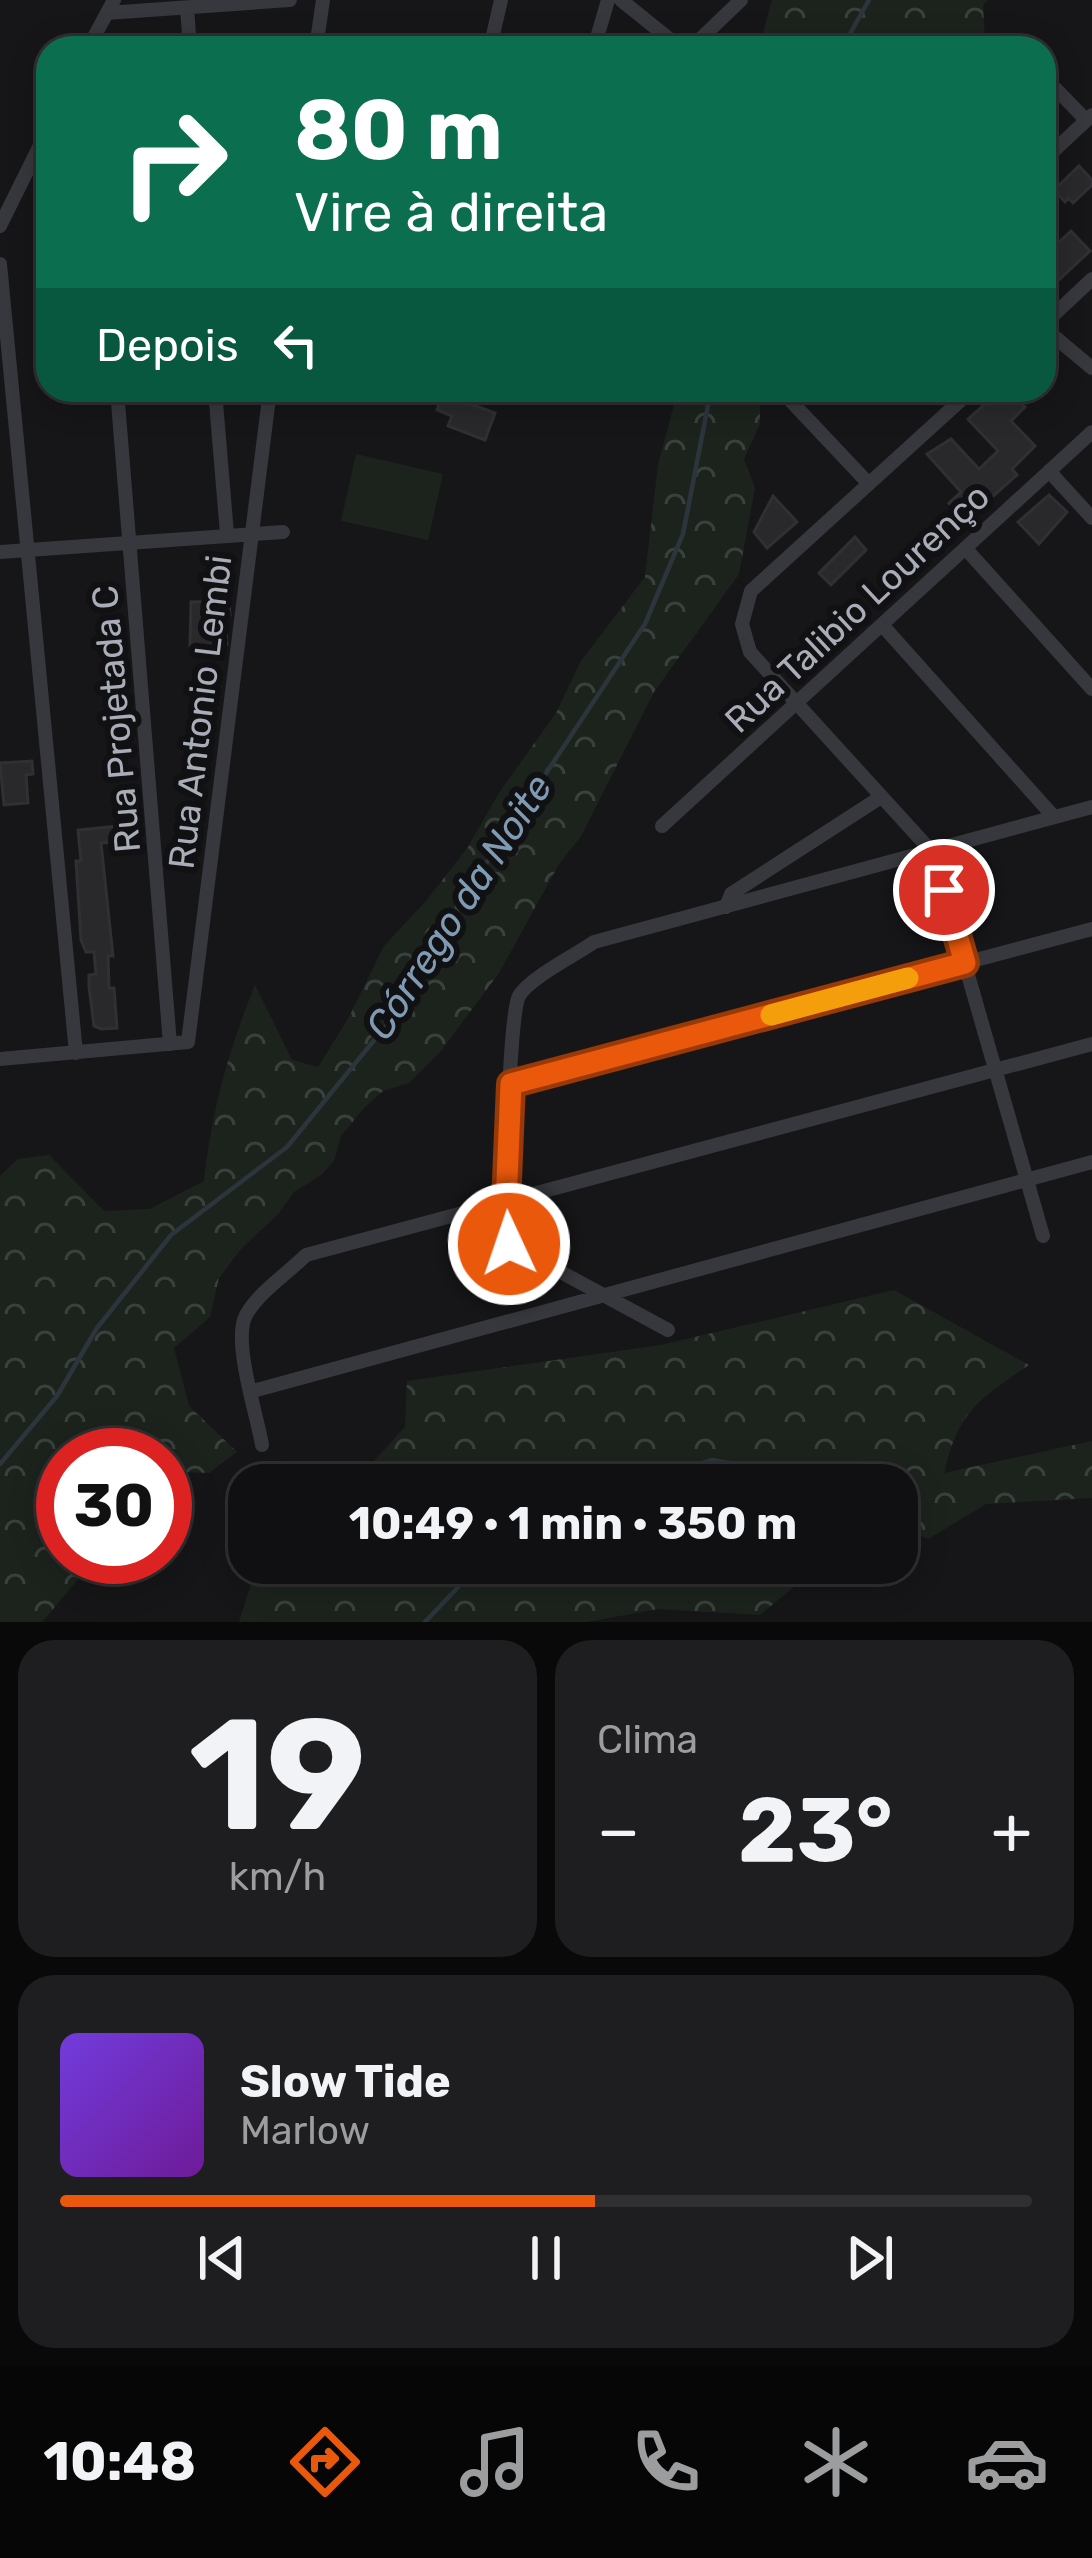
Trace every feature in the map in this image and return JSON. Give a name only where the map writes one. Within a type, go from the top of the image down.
[{"type":"street","points":[[95,36],[111,6],[188,8],[290,0]]},
{"type":"street","points":[[318,36],[323,0]]},
{"type":"street","points":[[493,36],[501,0]]},
{"type":"street","points":[[598,36],[608,0]]},
{"type":"street","points":[[621,0],[666,36]]},
{"type":"street","points":[[702,36],[733,3]]},
{"type":"street","points":[[188,8],[189,36]]},
{"type":"street","points":[[1056,89],[1089,117],[1056,149]]},
{"type":"street","points":[[0,226],[36,153]]},
{"type":"street","points":[[0,264],[76,1053]]},
{"type":"street","points":[[1056,314],[1092,279]]},
{"type":"street","points":[[1056,336],[1092,368]]},
{"type":"street","name":"Rua Projetada C","points":[[118,402],[170,1044]]},
{"type":"street","points":[[216,402],[226,534]]},
{"type":"street","name":"Rua Antonio Lembi","points":[[170,1044],[188,1042],[268,402]]},
{"type":"street","points":[[800,402],[868,484]]},
{"type":"street","points":[[959,402],[752,591],[742,624],[750,652],[933,854],[1043,1236]]},
{"type":"street","name":"Rua Talibio Lourenço","points":[[662,826],[1092,431]]},
{"type":"street","points":[[1049,471],[1092,518]]},
{"type":"street","points":[[0,552],[283,532]]},
{"type":"street","points":[[965,549],[1092,688]]},
{"type":"street","points":[[883,626],[1054,817]]},
{"type":"street","points":[[725,908],[730,894],[881,797]]},
{"type":"street","points":[[668,1330],[509,1244],[511,1084],[517,999],[525,988],[594,942],[933,854],[1092,807]]},
{"type":"street","points":[[511,1084],[1092,929]]},
{"type":"street","points":[[168,994],[195,992]]},
{"type":"street","points":[[0,1059],[170,1044]]},
{"type":"street","points":[[262,1445],[240,1346],[247,1313],[306,1256],[1092,1044]]},
{"type":"street","points":[[253,1391],[1092,1162]]},
{"type":"green space","points":[[772,0],[987,0],[983,6],[985,36],[762,36]]},
{"type":"green space","points":[[675,402],[760,402],[760,424],[744,459],[755,488],[739,574],[654,692],[581,836],[559,864],[499,973],[440,1052],[409,1083],[383,1091],[364,1108],[341,1136],[334,1161],[294,1192],[241,1249],[219,1278],[210,1317],[174,1348],[189,1406],[237,1452],[209,1473],[192,1472],[192,1428],[36,1428],[36,1584],[74,1584],[42,1622],[0,1622],[0,1176],[18,1159],[49,1155],[104,1211],[150,1209],[204,1181],[222,1082],[255,985],[292,1060],[318,1067],[384,946],[468,847],[499,793],[556,713],[581,661],[645,577],[658,465]]},
{"type":"green space","points":[[356,454],[443,474],[428,540],[341,521]]},
{"type":"green space","points":[[894,1290],[1029,1365],[973,1408],[956,1435],[944,1473],[1092,1441],[1092,1498],[986,1504],[928,1539],[918,1534],[918,1464],[371,1464],[405,1427],[407,1381],[661,1345]]},
{"type":"green space","points":[[251,1584],[797,1584],[760,1615],[658,1609],[587,1622],[239,1622]]},
{"type":"building","points":[[1079,166],[1092,180],[1073,203],[1068,198],[1065,202],[1056,188]]},
{"type":"building","points":[[1071,231],[1090,251],[1056,282],[1056,245]]},
{"type":"building","points":[[440,402],[465,402],[495,413],[485,440],[448,426],[452,416],[437,410]]},
{"type":"building","points":[[987,402],[1020,402],[1025,407],[1011,421],[1035,446],[1012,469],[1017,475],[965,521],[949,503],[961,492],[927,454],[951,439],[979,469],[998,451],[968,419]]},
{"type":"building","points":[[1049,495],[1067,512],[1039,544],[1018,522]]},
{"type":"building","points":[[773,496],[797,522],[767,548],[754,532]]},
{"type":"building","points":[[855,537],[866,550],[831,585],[819,573]]},
{"type":"building","points":[[229,601],[227,644],[190,646],[191,602]]},
{"type":"building","points":[[32,761],[33,774],[26,775],[28,803],[4,805],[0,763]]},
{"type":"building","points":[[130,825],[132,841],[101,843],[113,956],[108,956],[109,988],[114,988],[117,1028],[101,1029],[94,1026],[89,987],[89,975],[96,974],[94,952],[86,952],[81,940],[78,830]]},
{"type":"waterway","points":[[849,36],[869,0]]},
{"type":"waterway","name":"Córrego da Noite","points":[[0,1464],[57,1396],[97,1328],[171,1235],[287,1147],[411,995],[470,888],[645,624],[683,534],[709,402]]},
{"type":"waterway","points":[[699,1464],[712,1460],[735,1464]]},
{"type":"waterway","points":[[425,1622],[461,1584]]},
{"type":"slow traffic","points":[[771,1015],[908,978]]},
{"type":"route","points":[[509,1244],[511,1084],[965,963],[944,890]]}]
